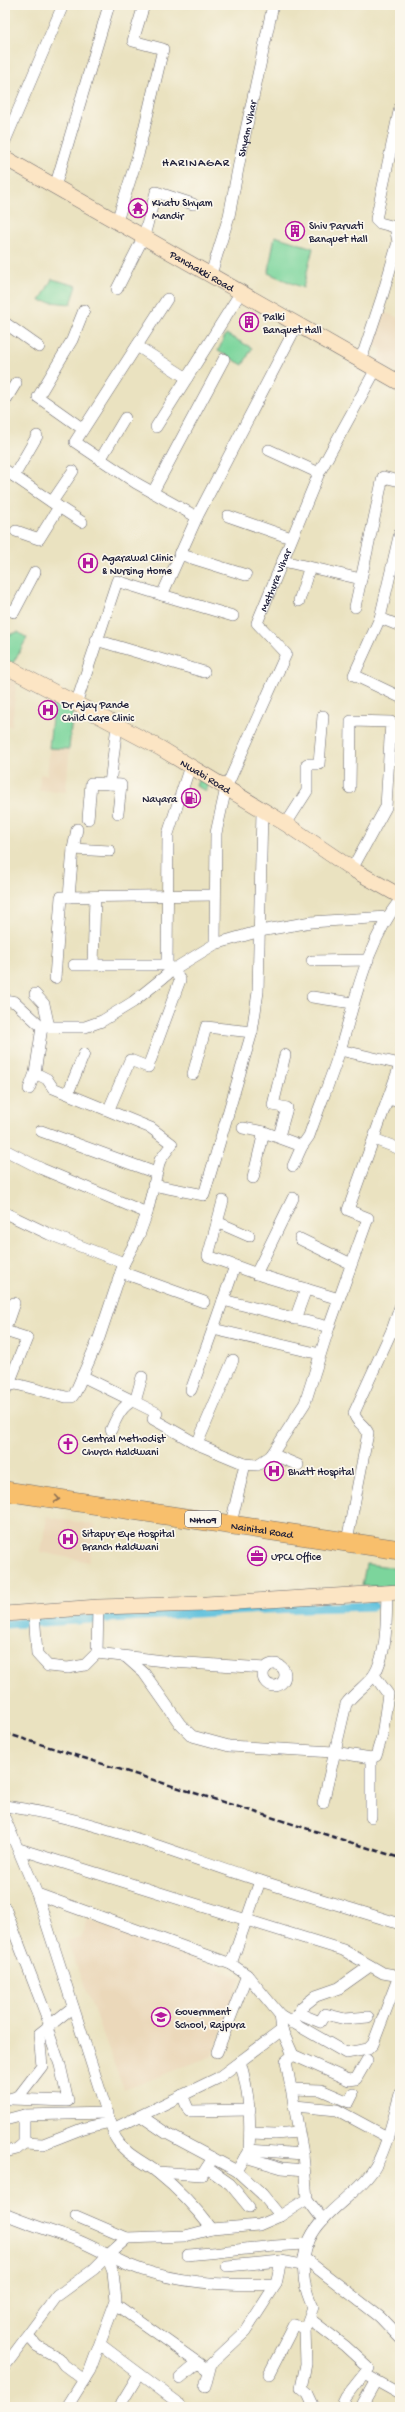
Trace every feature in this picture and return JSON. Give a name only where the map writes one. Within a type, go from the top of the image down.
[{"type":"highway","name":"Nainital Road","points":[[5,1491],[400,1561]]},
{"type":"highway","name":"Nainital Road","points":[[5,1503],[210,1527],[231,1523],[400,1550]]},
{"type":"street","points":[[5,141],[63,5]]},
{"type":"street","points":[[55,187],[109,5]]},
{"type":"street","points":[[117,221],[138,155],[163,49],[133,41],[144,5]]},
{"type":"street","name":"Shyam Vihar","points":[[211,274],[230,216],[241,153],[273,5]]},
{"type":"street","points":[[358,359],[364,351],[398,242],[395,227],[380,222],[376,219],[400,107]]},
{"type":"street","name":"Panchakki Road","points":[[5,158],[400,383]]},
{"type":"street","points":[[117,289],[144,236],[156,192],[193,204]]},
{"type":"street","points":[[156,427],[241,292]]},
{"type":"street","points":[[166,299],[75,442],[100,460],[197,517]]},
{"type":"street","points":[[83,429],[38,397],[72,340],[84,310]]},
{"type":"street","points":[[5,323],[39,347]]},
{"type":"street","points":[[162,595],[179,554],[197,517],[297,325]]},
{"type":"street","points":[[137,346],[187,378]]},
{"type":"street","points":[[153,492],[224,359]]},
{"type":"street","name":"Mathura Vihar","points":[[226,788],[286,654],[257,623],[319,473],[376,369]]},
{"type":"street","points":[[5,401],[16,383]]},
{"type":"street","points":[[100,460],[125,418]]},
{"type":"street","points":[[37,436],[9,473],[82,522]]},
{"type":"street","points":[[269,450],[319,473]]},
{"type":"street","points":[[16,531],[39,539],[73,471]]},
{"type":"street","points":[[355,607],[383,477],[400,480]]},
{"type":"street","points":[[228,516],[291,538]]},
{"type":"street","points":[[400,532],[380,618],[354,675],[400,697]]},
{"type":"street","points":[[179,554],[246,575]]},
{"type":"street","points":[[283,561],[308,569],[361,579]]},
{"type":"street","points":[[299,601],[308,569]]},
{"type":"street","points":[[5,608],[14,612],[35,572]]},
{"type":"street","points":[[76,704],[96,640],[117,582],[233,616]]},
{"type":"street","points":[[380,618],[400,626]]},
{"type":"street","points":[[96,640],[204,672]]},
{"type":"street","name":"Nwabi Road","points":[[5,666],[117,725],[190,766],[286,824],[352,868],[400,896]]},
{"type":"street","points":[[286,824],[307,791],[307,764],[319,764],[323,716]]},
{"type":"street","points":[[350,788],[351,721],[391,722],[386,807],[352,868]]},
{"type":"street","points":[[110,784],[117,725]]},
{"type":"street","points":[[109,1109],[130,1060],[148,1067],[180,980],[171,967],[168,896],[168,834],[190,766]]},
{"type":"street","points":[[88,819],[91,783],[121,785],[118,813]]},
{"type":"street","points":[[214,944],[216,833],[226,788]]},
{"type":"street","points":[[153,1185],[204,1195],[252,1032],[258,992],[262,810]]},
{"type":"street","points":[[69,897],[73,849],[77,829]]},
{"type":"street","points":[[73,849],[110,851]]},
{"type":"street","points":[[55,978],[61,897],[215,895]]},
{"type":"street","points":[[93,966],[95,896]]},
{"type":"street","points":[[293,1166],[302,1146],[309,1136],[340,1050],[353,1002],[368,960],[387,917],[400,900]]},
{"type":"street","points":[[5,1000],[15,1002],[45,1027],[85,1027],[102,1021],[133,1002],[171,967],[214,944],[260,931],[311,922],[387,917]]},
{"type":"street","points":[[312,961],[368,960]]},
{"type":"street","points":[[74,965],[171,967]]},
{"type":"street","points":[[29,1089],[35,1073],[45,1027],[44,1004],[34,994]]},
{"type":"street","points":[[312,996],[353,1002]]},
{"type":"street","points":[[193,1074],[206,1027],[252,1032]]},
{"type":"street","points":[[82,1376],[157,1413],[153,1420],[197,1444],[245,1464],[257,1465],[272,1454],[305,1403],[329,1327],[368,1218],[348,1210],[400,1064],[340,1050]]},
{"type":"street","points":[[68,1093],[84,1054]]},
{"type":"street","points":[[279,1136],[287,1108],[273,1105],[285,1055]]},
{"type":"street","points":[[7,1389],[16,1384],[72,1397],[99,1338],[122,1267],[139,1235],[147,1213],[160,1160],[172,1144],[151,1128],[109,1109],[53,1088],[47,1079],[35,1073]]},
{"type":"street","points":[[388,1099],[400,1102]]},
{"type":"street","points":[[243,1128],[279,1136],[302,1146]]},
{"type":"street","points":[[41,1131],[156,1173]]},
{"type":"street","points":[[253,1178],[264,1132]]},
{"type":"street","points":[[374,1139],[400,1149]]},
{"type":"street","points":[[5,1150],[42,1169],[147,1213]]},
{"type":"street","points":[[256,1274],[293,1198]]},
{"type":"street","points":[[223,1201],[208,1256],[256,1274],[339,1299]]},
{"type":"street","points":[[5,1213],[122,1267],[204,1302]]},
{"type":"street","points":[[217,1222],[249,1236]]},
{"type":"street","points":[[300,1239],[351,1264]]},
{"type":"street","points":[[191,1390],[235,1266]]},
{"type":"street","points":[[295,1319],[306,1289]]},
{"type":"street","points":[[223,1300],[329,1327]]},
{"type":"street","points":[[7,1389],[27,1338],[5,1330],[14,1303]]},
{"type":"street","points":[[347,1541],[368,1433],[366,1428],[356,1420],[354,1413],[396,1332],[400,1307]]},
{"type":"street","points":[[213,1329],[320,1354]]},
{"type":"street","points":[[197,1444],[233,1360]]},
{"type":"street","points":[[134,1402],[142,1377]]},
{"type":"street","points":[[111,1430],[116,1418],[126,1404],[134,1402]]},
{"type":"street","points":[[272,1454],[298,1465]]},
{"type":"street","points":[[231,1523],[245,1464]]},
{"type":"street","points":[[5,1614],[34,1619],[206,1604],[393,1592],[380,1657],[374,1675],[354,1693],[346,1704],[323,1803]]},
{"type":"street","points":[[34,1619],[37,1654],[48,1666],[68,1668],[86,1665],[98,1653],[98,1614]]},
{"type":"street","points":[[98,1653],[126,1657],[266,1668]]},
{"type":"street","points":[[126,1657],[144,1672],[180,1724],[192,1736],[229,1746],[334,1752],[371,1758],[376,1756],[382,1736],[388,1694],[374,1675]]},
{"type":"street","points":[[371,1758],[371,1816]]},
{"type":"street","points":[[5,1806],[35,1810],[101,1829],[190,1856],[260,1881],[400,1924]]},
{"type":"street","points":[[5,1819],[37,1894],[111,2122],[121,2147],[132,2157],[157,2172],[198,2211],[212,2229]]},
{"type":"street","points":[[19,1849],[343,1950],[383,1973],[400,1976],[373,2044],[368,2050],[346,2053],[280,2015],[247,1974],[231,1964],[37,1894]]},
{"type":"street","points":[[231,1964],[260,1881]]},
{"type":"street","points":[[5,1908],[49,2026],[60,2065],[68,2101],[69,2116]]},
{"type":"street","points":[[292,2023],[298,2013],[316,1996],[339,1988],[370,1966]]},
{"type":"street","points":[[217,2052],[247,1974]]},
{"type":"street","points":[[8,2100],[19,2096],[42,2066],[39,2034],[73,2007]]},
{"type":"street","points":[[298,2013],[320,2022],[325,2014],[345,2019],[368,2017]]},
{"type":"street","points":[[280,2015],[282,2030],[293,2055],[349,2080],[356,2079],[367,2060]]},
{"type":"street","points":[[5,2152],[17,2149],[24,2143],[43,2144],[84,2128],[141,2116],[218,2078],[282,2030]]},
{"type":"street","points":[[293,2055],[286,2061],[303,2154],[307,2199],[323,2220]]},
{"type":"street","points":[[237,2171],[247,2153],[250,2133],[250,2110],[247,2087],[240,2061]]},
{"type":"street","points":[[291,2089],[321,2090],[349,2102],[353,2094]]},
{"type":"street","points":[[314,2407],[308,2394],[301,2388],[306,2364],[308,2324],[313,2307],[307,2295],[303,2262],[308,2244],[323,2220],[350,2196],[372,2172],[387,2137],[400,2094]]},
{"type":"street","points":[[182,2095],[189,2110],[250,2110]]},
{"type":"street","points":[[8,2100],[68,2101]]},
{"type":"street","points":[[295,2106],[337,2110],[387,2137]]},
{"type":"street","points":[[5,2120],[24,2115],[69,2116],[111,2122]]},
{"type":"street","points":[[24,2115],[24,2143]]},
{"type":"street","points":[[141,2116],[166,2133],[237,2171],[262,2194],[280,2216]]},
{"type":"street","points":[[250,2133],[275,2134],[298,2132]]},
{"type":"street","points":[[247,2153],[303,2154]]},
{"type":"street","points":[[247,2153],[282,2168],[304,2170]]},
{"type":"street","points":[[157,2172],[202,2175],[213,2158]]},
{"type":"street","points":[[207,2168],[230,2184],[249,2207]]},
{"type":"street","points":[[76,2216],[127,2238],[185,2236],[212,2229],[259,2225],[280,2216],[307,2199]]},
{"type":"street","points":[[5,2214],[129,2265],[184,2280],[249,2285],[276,2284]]},
{"type":"street","points":[[5,2366],[57,2296],[94,2269],[107,2255],[127,2238]]},
{"type":"street","points":[[188,2255],[270,2245],[308,2244]]},
{"type":"street","points":[[67,2407],[84,2380],[101,2345],[115,2304],[113,2272],[107,2255]]},
{"type":"street","points":[[205,2387],[210,2364],[245,2332],[276,2284],[281,2261]]},
{"type":"street","points":[[227,2266],[281,2261],[303,2262],[380,2318],[400,2338]]},
{"type":"street","points":[[115,2304],[208,2370]]},
{"type":"street","points":[[270,2374],[294,2325],[308,2324],[345,2346],[369,2368],[366,2375],[346,2397],[341,2407]]},
{"type":"street","points":[[25,2339],[31,2339],[37,2346],[59,2358],[64,2365],[84,2380]]},
{"type":"street","points":[[101,2345],[177,2405]]},
{"type":"street","points":[[180,2378],[198,2363]]},
{"type":"street","points":[[119,2407],[139,2374]]},
{"type":"street","points":[[366,2375],[375,2382],[400,2394]]},
{"type":"street","points":[[361,2407],[375,2382]]},
{"type":"shaded area","points":[[382,312],[400,318],[400,363],[397,373],[378,362],[382,349],[370,343]]},
{"type":"shaded area","points":[[5,671],[17,678],[12,726],[5,725]]},
{"type":"shaded area","points":[[54,697],[73,706],[66,792],[39,790],[40,774],[47,775]]},
{"type":"shaded area","name":"Sitapur Eye Hospital Branch Haldwani","points":[[47,1517],[96,1525],[89,1562],[41,1552]]},
{"type":"shaded area","name":"Government School, Rajpura","points":[[88,1919],[241,1978],[212,2056],[124,2090],[67,1941],[81,1938]]},
{"type":"green space","points":[[275,236],[313,248],[303,288],[268,273]]},
{"type":"green space","points":[[52,279],[77,286],[71,304],[40,301]]},
{"type":"green space","points":[[226,334],[252,348],[243,365],[218,351]]},
{"type":"green space","points":[[18,632],[27,638],[13,663],[5,659],[5,636]]},
{"type":"green space","points":[[54,697],[73,706],[69,749],[49,748]]},
{"type":"green space","points":[[199,778],[209,784],[206,791],[196,786]]},
{"type":"green space","points":[[366,1564],[400,1568],[400,1587],[362,1586]]},
{"type":"waterway","points":[[5,1624],[266,1609],[373,1606]]},
{"type":"railway","points":[[5,1733],[400,1858]]},
{"type":"place","name":"Khatu Shyam Mandir","points":[[138,208]]},
{"type":"place","name":"Shiv Parvati Banquet Hall","points":[[295,231]]},
{"type":"place","name":"Palki Banquet Hall","points":[[249,322]]},
{"type":"place","name":"Agarawal Clinic & Nursing Home","points":[[88,563]]},
{"type":"place","name":"Dr Ajay Pande Child Care Clinic","points":[[48,710]]},
{"type":"place","name":"Nayara","points":[[191,798]]},
{"type":"place","name":"Central Methodist Church Haldwani","points":[[68,1444]]},
{"type":"place","name":"Bhatt Hospital","points":[[274,1471]]},
{"type":"place","name":"Sitapur Eye Hospital Branch Haldwani","points":[[68,1539]]},
{"type":"place","name":"UPCL Office","points":[[257,1556]]},
{"type":"place","name":"Government School, Rajpura","points":[[161,2017]]},
{"type":"district","name":"HARINAGAR","points":[[196,162]]}]
